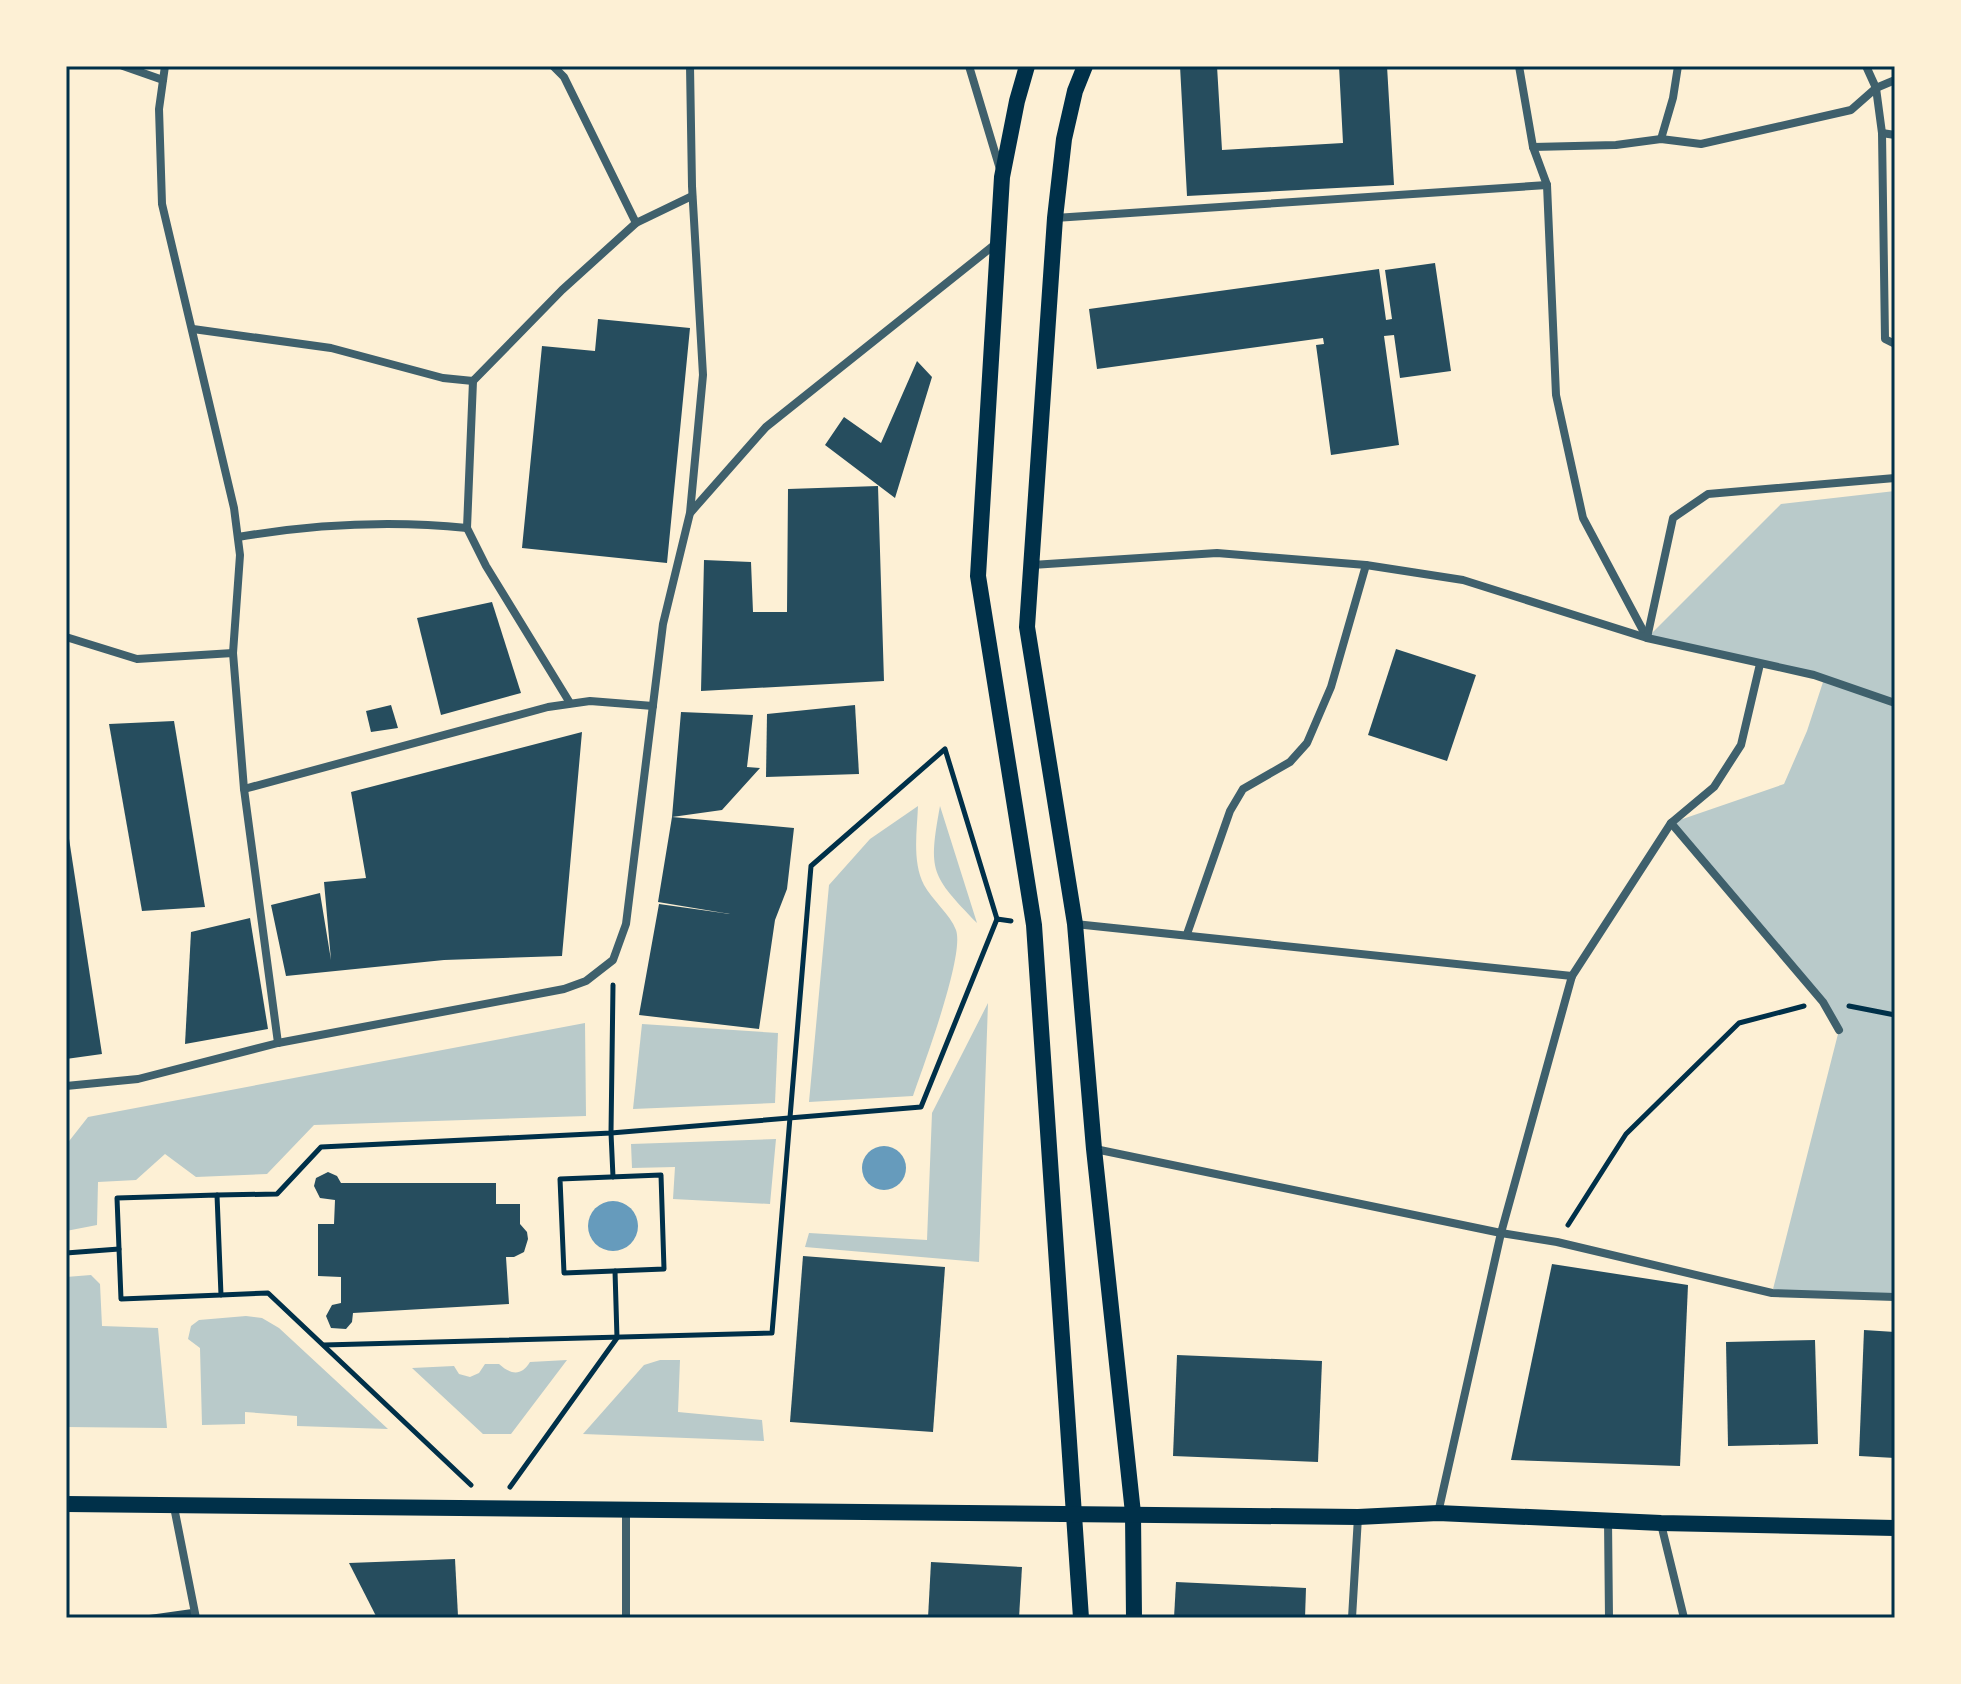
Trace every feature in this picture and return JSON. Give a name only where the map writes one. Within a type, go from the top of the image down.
[{"type":"main road","points":[[1027,66],[1002,177],[978,576],[1034,925],[1081,1618]]},
{"type":"main road","points":[[1085,66],[1075,91],[1064,139],[1055,218],[1027,627],[1075,924],[1094,1149],[1133,1513],[1134,1618]]},
{"type":"main road","points":[[66,1504],[1358,1517],[1438,1513],[1661,1523],[1895,1528]]},
{"type":"street","points":[[123,66],[163,80]]},
{"type":"street","points":[[165,66],[159,109],[162,204],[234,508],[240,555],[233,653],[244,789],[278,1043]]},
{"type":"street","points":[[553,66],[564,77],[636,223]]},
{"type":"street","points":[[66,1086],[138,1079],[278,1043],[564,989],[586,981],[613,960],[626,924],[663,624],[690,513],[703,375],[692,196],[690,66]]},
{"type":"street","points":[[969,66],[1002,177]]},
{"type":"street","points":[[1519,66],[1533,147],[1547,185],[1556,395],[1583,518],[1647,638]]},
{"type":"street","points":[[1661,139],[1678,66]]},
{"type":"street","points":[[1866,66],[1876,88],[1882,133],[1885,339],[1895,344]]},
{"type":"street","points":[[1533,147],[1616,145],[1661,139],[1701,144],[1851,110],[1876,88],[1895,80]]},
{"type":"street","points":[[1882,133],[1895,135]]},
{"type":"street","points":[[1055,218],[1547,185]]},
{"type":"street","points":[[570,703],[486,566],[467,528],[473,381],[562,290],[636,223],[692,196]]},
{"type":"street","points":[[690,513],[766,427],[998,242]]},
{"type":"street","points":[[193,329],[331,348],[443,378],[473,381]]},
{"type":"street","points":[[1647,638],[1673,518],[1708,494],[1895,478]]},
{"type":"street","points":[[238,537],[344,523],[413,523],[467,528]]},
{"type":"street","points":[[1031,565],[1217,553],[1366,565],[1463,580],[1647,638],[1814,675],[1895,703]]},
{"type":"street","points":[[1187,934],[1230,811],[1243,789],[1290,762],[1307,743],[1331,687],[1366,565]]},
{"type":"street","points":[[66,637],[137,659],[233,653]]},
{"type":"street","points":[[1438,1513],[1501,1233],[1572,976],[1671,823],[1714,787],[1741,745],[1760,664]]},
{"type":"street","points":[[244,789],[570,703],[610,702],[653,706]]},
{"type":"street","points":[[1671,823],[1823,1002],[1839,1030]]},
{"type":"street","points":[[1075,924],[1572,976]]},
{"type":"street","points":[[1094,1149],[1557,1242],[1772,1293],[1895,1297]]},
{"type":"street","points":[[174,1507],[196,1618]]},
{"type":"street","points":[[626,1508],[626,1618]]},
{"type":"street","points":[[1352,1618],[1358,1517]]},
{"type":"street","points":[[1608,1520],[1609,1618]]},
{"type":"street","points":[[1661,1523],[1684,1618]]},
{"type":"path","points":[[324,1345],[617,1338],[772,1333],[791,1119],[811,866],[945,749],[997,919],[921,1107],[791,1119],[611,1133],[321,1147],[277,1194],[117,1198],[121,1299],[268,1293],[495,1507],[617,1338],[615,1271]]},
{"type":"path","points":[[997,919],[1034,925]]},
{"type":"path","points":[[613,960],[613,1177]]},
{"type":"path","points":[[1557,1242],[1626,1134],[1739,1023],[1823,1002],[1895,1015]]},
{"type":"path","points":[[661,1175],[664,1269],[564,1273],[560,1179],[613,1177],[661,1175]]},
{"type":"path","points":[[217,1195],[221,1295]]},
{"type":"path","points":[[66,1253],[119,1249]]},
{"type":"shaded area","points":[[1895,491],[1895,1297],[1772,1293],[1839,1030],[1823,1002],[1671,823],[1784,784],[1807,731],[1824,679],[1647,638],[1781,504]]},
{"type":"shaded area","points":[[918,806],[916,846],[920,876],[927,891],[953,924],[957,943],[942,1012],[913,1096],[809,1102],[829,885],[870,839]]},
{"type":"shaded area","points":[[940,806],[977,923],[950,894],[937,871],[934,845]]},
{"type":"shaded area","points":[[988,1003],[979,1262],[805,1247],[809,1233],[927,1240],[932,1113]]},
{"type":"shaded area","points":[[585,1023],[586,1116],[314,1125],[267,1174],[196,1177],[165,1154],[136,1180],[98,1182],[97,1225],[66,1231],[66,1145],[88,1117]]},
{"type":"shaded area","points":[[642,1024],[778,1033],[775,1103],[633,1109]]},
{"type":"shaded area","points":[[776,1139],[770,1204],[673,1199],[675,1167],[632,1168],[631,1144]]},
{"type":"shaded area","points":[[91,1275],[100,1284],[102,1326],[158,1328],[167,1428],[66,1427],[66,1277]]},
{"type":"shaded area","points":[[246,1316],[262,1318],[279,1328],[388,1429],[297,1426],[297,1416],[245,1412],[245,1424],[202,1425],[200,1348],[188,1339],[191,1326],[199,1320]]},
{"type":"shaded area","points":[[567,1360],[511,1434],[483,1434],[412,1368],[454,1366],[459,1374],[470,1377],[479,1373],[485,1364],[499,1364],[507,1370],[519,1372],[530,1362]]},
{"type":"shaded area","points":[[660,1360],[680,1360],[678,1412],[762,1420],[764,1441],[583,1434],[644,1365]]},
{"type":"water","points":[[884,1146],[899,1153],[906,1168],[899,1183],[884,1190],[869,1183],[862,1168],[869,1153]]},
{"type":"water","points":[[613,1201],[631,1208],[638,1226],[631,1244],[613,1251],[595,1244],[588,1226],[595,1208]]},
{"type":"building","points":[[1180,66],[1217,66],[1222,150],[1343,143],[1339,66],[1387,66],[1394,185],[1187,196]]},
{"type":"building","points":[[1435,263],[1451,371],[1400,378],[1394,335],[1384,336],[1399,445],[1331,455],[1316,345],[1324,344],[1323,338],[1097,369],[1089,309],[1379,269],[1386,320],[1392,319],[1385,270]]},
{"type":"building","points":[[598,319],[690,328],[667,563],[522,548],[542,346],[595,351]]},
{"type":"building","points":[[917,361],[932,377],[895,498],[825,445],[844,417],[881,443]]},
{"type":"building","points":[[878,486],[884,681],[701,691],[704,560],[751,562],[753,612],[787,612],[788,489]]},
{"type":"building","points":[[492,602],[521,693],[441,715],[417,618]]},
{"type":"building","points":[[1396,649],[1476,675],[1447,761],[1368,735]]},
{"type":"building","points":[[391,705],[398,728],[371,732],[366,711]]},
{"type":"building","points":[[855,705],[859,774],[766,777],[767,714]]},
{"type":"building","points":[[681,712],[753,715],[747,767],[760,768],[722,810],[672,817]]},
{"type":"building","points":[[174,721],[205,907],[142,911],[109,724]]},
{"type":"building","points":[[582,732],[562,956],[444,960],[286,976],[271,905],[320,893],[331,960],[324,882],[366,878],[351,792]]},
{"type":"building","points":[[672,817],[794,828],[787,889],[775,920],[759,1029],[639,1015],[659,904],[730,914],[658,902]]},
{"type":"building","points":[[66,819],[102,1054],[66,1059]]},
{"type":"building","points":[[250,918],[268,1029],[185,1044],[191,932]]},
{"type":"building","points":[[328,1172],[337,1176],[341,1183],[496,1183],[496,1204],[520,1204],[520,1224],[527,1232],[528,1239],[524,1252],[506,1257],[509,1304],[353,1313],[352,1322],[346,1329],[331,1328],[326,1316],[332,1305],[341,1303],[341,1277],[318,1276],[318,1224],[334,1224],[335,1200],[320,1198],[314,1186],[316,1178]]},
{"type":"building","points":[[803,1256],[945,1267],[933,1432],[790,1422]]},
{"type":"building","points":[[1552,1264],[1688,1285],[1680,1466],[1511,1460]]},
{"type":"building","points":[[1864,1330],[1895,1332],[1895,1458],[1859,1456]]},
{"type":"building","points":[[1815,1340],[1818,1444],[1728,1446],[1726,1342]]},
{"type":"building","points":[[1177,1355],[1322,1361],[1318,1462],[1173,1456]]},
{"type":"building","points":[[455,1559],[458,1616],[452,1618],[377,1618],[349,1563]]},
{"type":"building","points":[[931,1562],[1022,1567],[1019,1618],[928,1618]]},
{"type":"building","points":[[1176,1582],[1306,1588],[1305,1618],[1174,1618]]},
{"type":"building","points":[[192,1609],[193,1618],[142,1618],[142,1616]]}]
